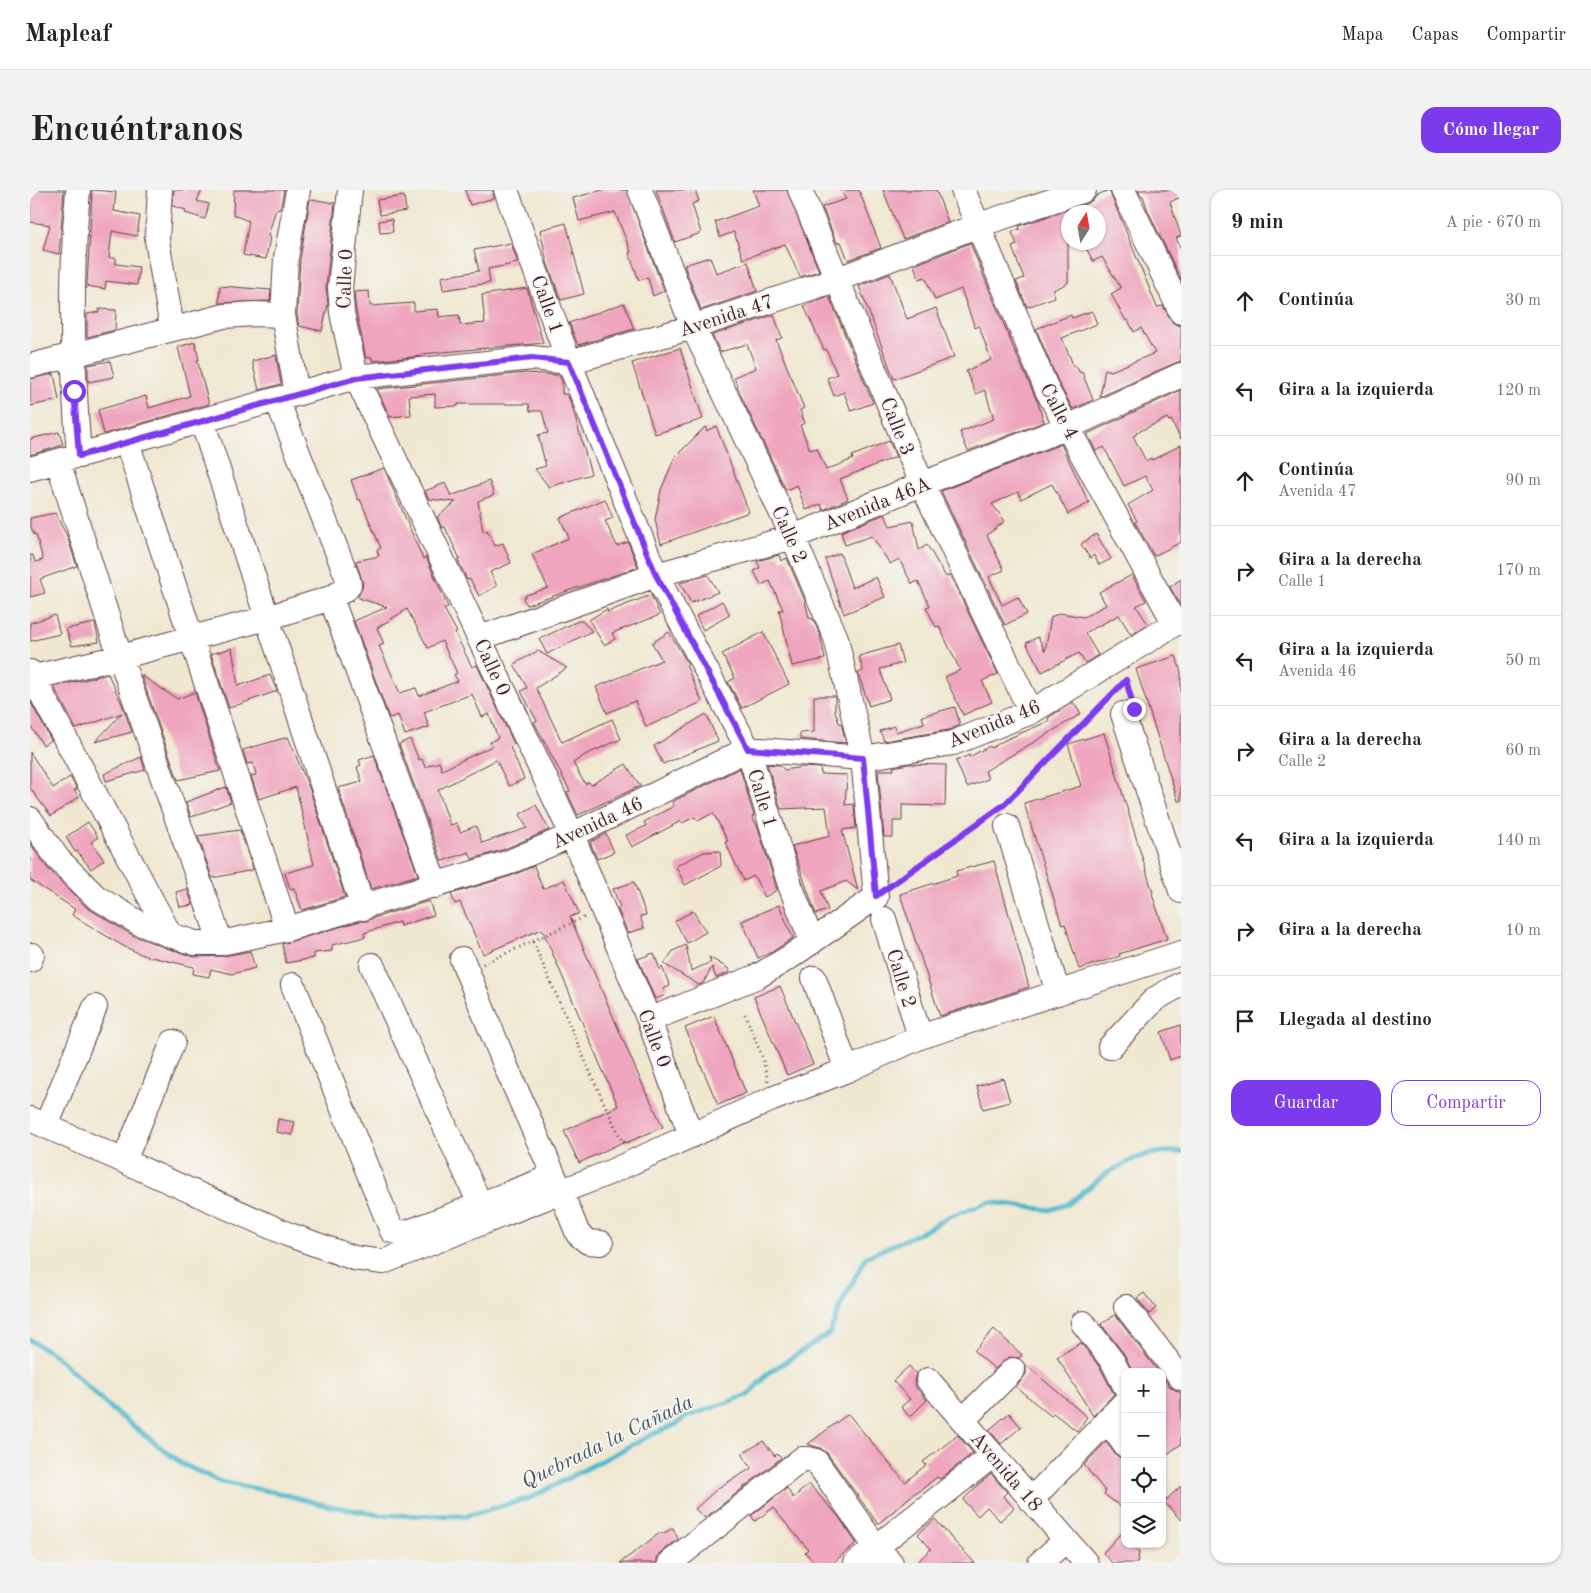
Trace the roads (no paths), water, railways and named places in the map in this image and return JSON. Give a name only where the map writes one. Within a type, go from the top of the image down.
[{"type":"street","points":[[78,190],[73,245],[74,391],[69,459],[120,657],[221,943]]},
{"type":"street","points":[[160,190],[157,240],[172,328]]},
{"type":"street","points":[[170,935],[31,675],[120,657],[267,618],[331,598],[346,589],[349,584],[287,397],[283,315],[286,258],[298,190]]},
{"type":"street","name":"Calle 0","points":[[350,190],[340,288],[342,313],[356,378],[572,835],[649,1020],[691,1136]]},
{"type":"street","name":"Calle 1","points":[[506,190],[569,362],[656,575],[748,749],[790,885],[812,942]]},
{"type":"street","name":"Calle 2","points":[[640,190],[693,327],[793,537],[836,638],[863,758],[876,896],[812,942]]},
{"type":"street","name":"Calle 3","points":[[800,190],[922,484],[1031,712]]},
{"type":"street","name":"Calle 4","points":[[963,190],[1048,390],[1178,622]]},
{"type":"street","name":"Avenida 47","points":[[30,469],[356,378],[532,358],[569,362],[693,327],[838,279],[979,225],[1084,190]]},
{"type":"street","points":[[1123,190],[1181,312]]},
{"type":"street","points":[[30,366],[224,316],[283,315]]},
{"type":"street","name":"Avenida 46A","points":[[480,638],[656,575],[793,537],[1068,427],[1181,375]]},
{"type":"street","points":[[202,421],[364,908]]},
{"type":"street","points":[[128,442],[287,929]]},
{"type":"street","points":[[331,598],[436,886]]},
{"type":"street","name":"Avenida 46","points":[[30,819],[58,859],[96,897],[139,923],[170,935],[195,943],[221,943],[287,929],[364,908],[507,863],[572,835],[748,749],[863,758],[953,743],[1031,712],[1178,622]]},
{"type":"street","points":[[1123,714],[1181,891]]},
{"type":"street","points":[[1007,826],[1058,993]]},
{"type":"street","name":"Calle 2","points":[[884,919],[920,1037]]},
{"type":"street","points":[[649,1020],[758,976],[812,942]]},
{"type":"street","points":[[293,986],[392,1231],[406,1233],[480,1204],[632,1163],[772,1099],[847,1070],[920,1037],[1181,953]]},
{"type":"street","points":[[372,965],[480,1204]]},
{"type":"street","points":[[464,965],[578,1234],[588,1242],[601,1243]]},
{"type":"street","points":[[814,978],[847,1070]]},
{"type":"street","points":[[1110,1046],[1155,999],[1181,984]]},
{"type":"street","points":[[95,1007],[38,1123],[287,1234],[354,1258],[383,1262],[558,1184]]},
{"type":"street","points":[[124,1161],[173,1042]]},
{"type":"street","points":[[1126,1307],[1174,1370]]},
{"type":"street","points":[[1082,1324],[1113,1362],[1121,1378]]},
{"type":"street","points":[[962,1420],[1013,1370]]},
{"type":"street","name":"Avenida 18","points":[[928,1380],[1086,1563]]},
{"type":"street","points":[[1031,1500],[1121,1406]]},
{"type":"street","points":[[1107,1420],[1121,1439]]},
{"type":"street","points":[[856,1563],[883,1555],[993,1455]]},
{"type":"street","points":[[685,1559],[802,1459],[816,1461],[883,1555]]},
{"type":"street","points":[[1040,1563],[1066,1540]]},
{"type":"waterway","name":"Quebrada la Cañada","points":[[30,1340],[56,1356],[109,1407],[182,1464],[221,1482],[379,1515],[466,1516],[530,1498],[653,1434],[677,1424],[683,1418],[748,1395],[768,1373],[830,1333],[842,1302],[866,1257],[924,1231],[948,1217],[989,1202],[1050,1210],[1068,1204],[1107,1173],[1134,1159],[1149,1154],[1181,1152]]}]
